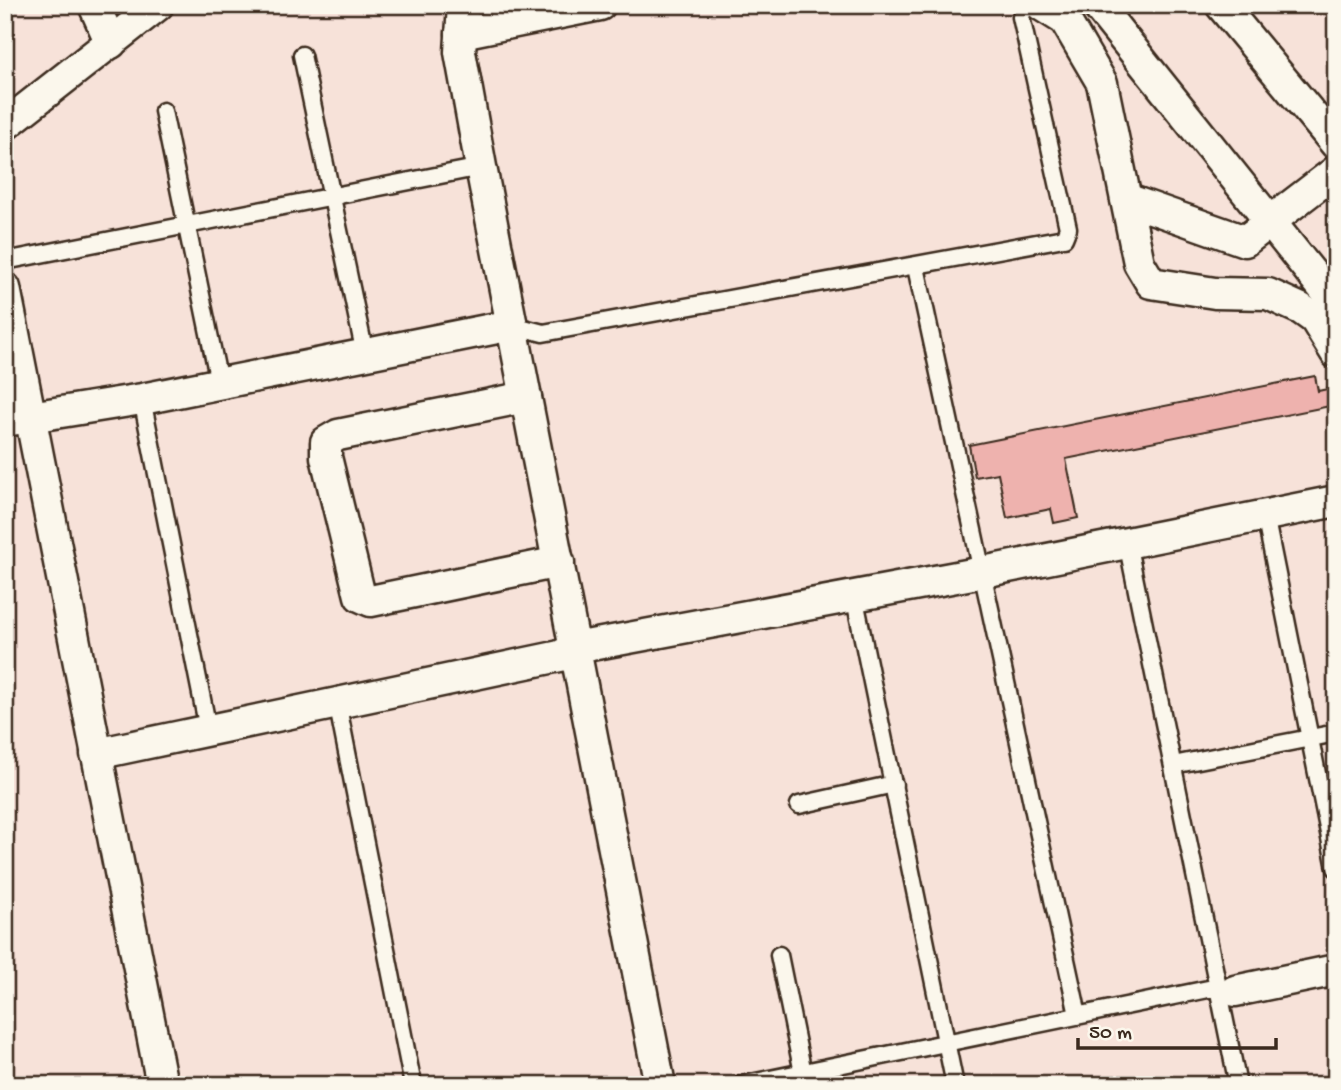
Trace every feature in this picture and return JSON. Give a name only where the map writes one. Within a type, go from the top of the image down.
[{"type":"street","points":[[94,5],[111,43]]},
{"type":"street","points":[[5,125],[158,5]]},
{"type":"street","points":[[600,5],[462,19],[460,52],[660,1085]]},
{"type":"street","points":[[1041,5],[1065,20],[1102,83],[1139,263],[1151,283],[1215,293],[1268,294],[1301,309],[1315,319],[1336,354]]},
{"type":"street","points":[[1097,5],[1336,304]]},
{"type":"street","points":[[1222,5],[1336,144]]},
{"type":"street","points":[[1126,199],[1245,241],[1336,171]]},
{"type":"street","points":[[5,288],[18,419],[96,754],[162,1085]]},
{"type":"street","points":[[18,419],[142,399],[512,325]]},
{"type":"street","points":[[526,397],[338,435],[326,442],[326,457],[360,596],[371,601],[559,562]]},
{"type":"street","points":[[96,754],[560,656],[575,648],[983,572],[1336,501]]},
{"type":"street","points":[[1226,989],[1336,970]]},
{"type":"lane","points":[[512,325],[544,333],[1064,238],[1068,228],[1021,17],[1025,5]]},
{"type":"lane","points":[[302,55],[365,354]]},
{"type":"lane","points":[[163,111],[219,382]]},
{"type":"lane","points":[[5,261],[187,228],[481,167]]},
{"type":"lane","points":[[916,267],[1078,1016]]},
{"type":"lane","points":[[142,399],[208,729]]},
{"type":"lane","points":[[1265,515],[1336,868]]},
{"type":"lane","points":[[1127,542],[1172,765],[1226,989],[1238,1085]]},
{"type":"lane","points":[[854,595],[955,1085]]},
{"type":"lane","points":[[337,702],[413,1085]]},
{"type":"lane","points":[[1172,765],[1336,733]]},
{"type":"lane","points":[[799,805],[894,785]]},
{"type":"lane","points":[[779,955],[803,1073]]},
{"type":"lane","points":[[741,1085],[1078,1016],[1226,989]]},
{"type":"building","points":[[1315,376],[1318,391],[1332,388],[1335,405],[1066,459],[1078,518],[1054,523],[1051,509],[1007,518],[998,473],[975,477],[969,445]]}]
